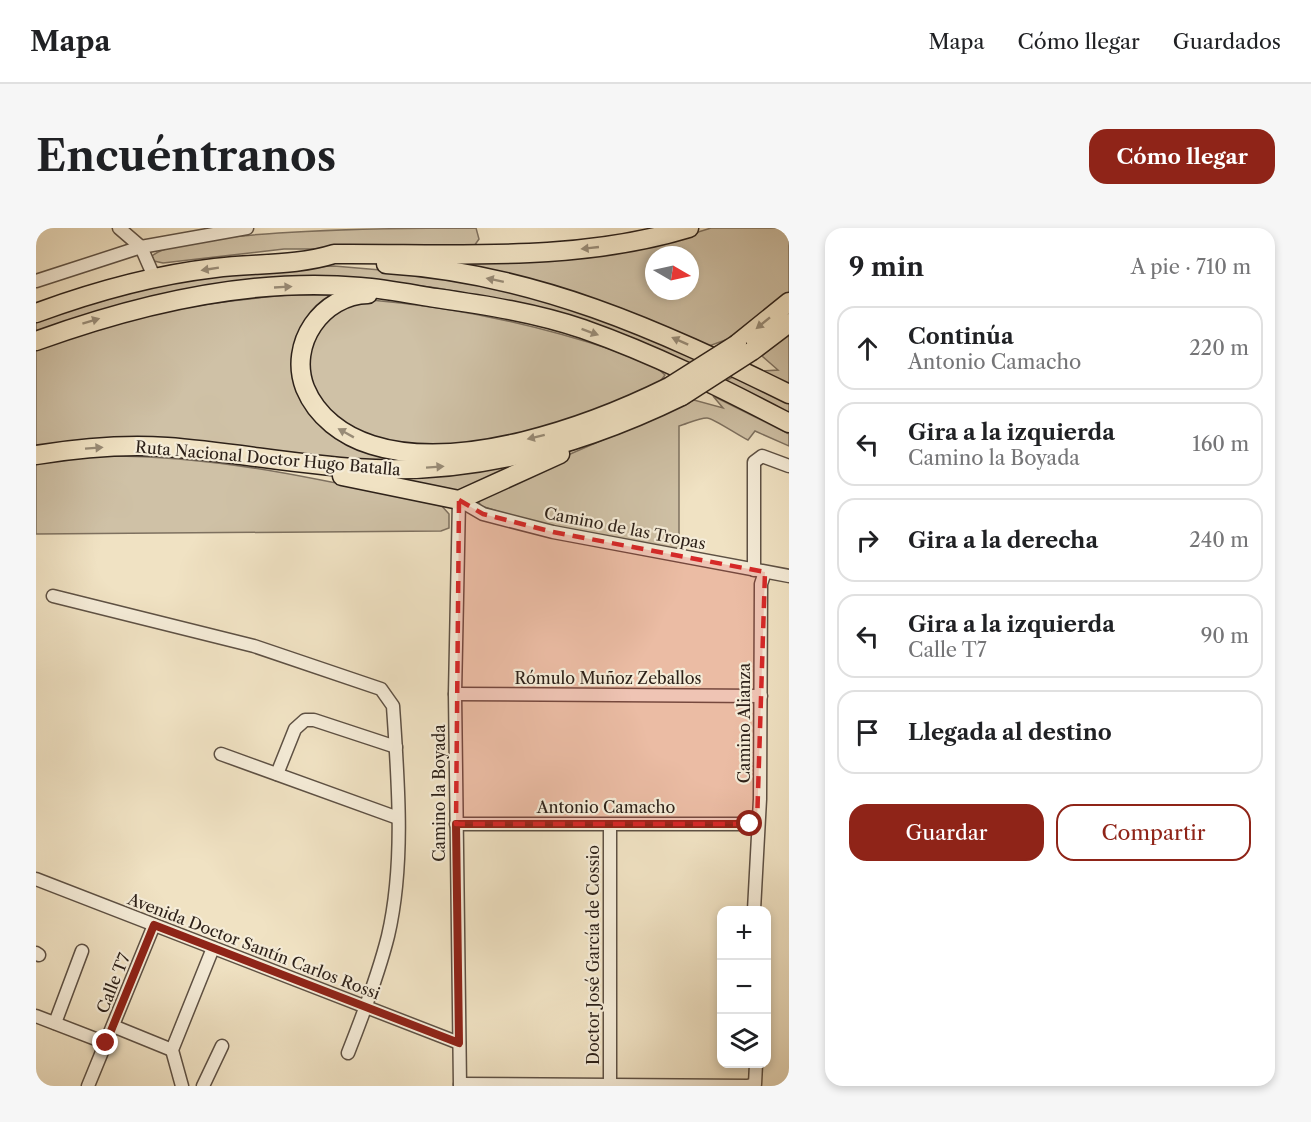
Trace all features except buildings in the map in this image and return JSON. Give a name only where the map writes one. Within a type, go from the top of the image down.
[{"type":"highway","points":[[310,261],[334,254],[570,250],[620,244],[689,228]]},
{"type":"highway","points":[[36,313],[155,279],[213,268],[310,261],[392,264],[438,269],[554,294],[654,329],[789,394]]},
{"type":"highway","points":[[36,341],[108,316],[208,294],[329,286],[361,287],[534,315],[581,329],[664,361],[789,423]]},
{"type":"highway","points":[[399,293],[355,296],[327,308],[313,324],[302,352],[302,375],[316,407],[340,430],[372,445],[430,453],[498,446],[592,422],[675,391]]},
{"type":"highway","points":[[745,348],[789,302]]},
{"type":"highway","name":"Ruta Nacional Doctor Hugo Batalla","points":[[36,455],[88,448],[164,447],[376,469],[441,467],[489,462],[592,435],[675,391],[789,323]]},
{"type":"highway","points":[[303,463],[321,472],[459,500],[573,447],[592,435]]},
{"type":"street","points":[[119,228],[141,247],[155,279]]},
{"type":"street","points":[[36,280],[141,247],[247,228]]},
{"type":"street","name":"Camino Alianza","points":[[754,906],[760,799],[761,584],[754,462],[762,456],[789,466]]},
{"type":"street","name":"Camino de las Tropas","points":[[459,500],[483,514],[553,532],[789,576]]},
{"type":"street","name":"Camino la Boyada","points":[[459,500],[455,694],[460,1085]]},
{"type":"street","points":[[53,596],[254,646],[381,689],[393,706],[398,818],[392,913],[388,936],[366,1008],[348,1053]]},
{"type":"street","name":"Rómulo Muñoz Zeballos","points":[[455,694],[761,696]]},
{"type":"street","points":[[277,774],[295,729],[305,720],[314,720],[396,747]]},
{"type":"street","points":[[221,754],[398,818]]},
{"type":"street","name":"Antonio Camacho","points":[[456,824],[757,824]]},
{"type":"street","name":"Doctor José García de Cossio","points":[[603,1085],[609,825]]},
{"type":"street","name":"Avenida Doctor Santín Carlos Rossi","points":[[36,879],[459,1043]]},
{"type":"street","name":"Calle T7","points":[[88,1086],[154,925]]},
{"type":"street","points":[[182,1086],[172,1050],[213,948]]},
{"type":"street","points":[[55,1023],[82,951]]},
{"type":"street","points":[[36,1016],[106,1043]]},
{"type":"street","points":[[113,1026],[172,1050]]},
{"type":"street","points":[[203,1086],[222,1046]]},
{"type":"street","points":[[460,1085],[755,1084],[756,1068]]},
{"type":"highlighted area","points":[[459,500],[483,514],[553,532],[765,572],[757,824],[456,824]]},
{"type":"shaded area","points":[[476,228],[479,239],[472,249],[284,249],[163,263],[154,261],[152,256],[173,247],[254,235],[358,229]]},
{"type":"shaded area","points":[[711,228],[789,228],[789,294],[731,338],[709,346],[585,296],[522,278],[454,264],[663,243]]},
{"type":"shaded area","points":[[334,266],[439,275],[552,299],[702,358],[689,366],[507,301],[389,282],[333,280],[36,333],[36,319],[160,284],[271,268]]},
{"type":"shaded area","points":[[290,295],[335,295],[307,320],[297,346],[296,376],[306,402],[331,431],[358,447],[392,456],[429,459],[509,450],[582,430],[681,389],[600,426],[558,440],[515,450],[471,457],[427,461],[339,460],[188,443],[150,441],[75,442],[36,447],[36,349],[98,327],[161,312]]},
{"type":"shaded area","points":[[371,300],[464,312],[526,325],[629,356],[649,364],[665,375],[659,383],[644,391],[546,429],[481,442],[425,447],[363,436],[326,411],[307,373],[313,332],[339,308]]},
{"type":"shaded area","points":[[789,334],[789,385],[761,371],[778,370],[762,356]]},
{"type":"shaded area","points":[[736,375],[789,402],[789,416],[722,383]]},
{"type":"shaded area","points":[[713,396],[789,434],[789,446],[755,431],[748,440],[707,418],[679,426],[679,550],[536,523],[481,506],[478,501],[483,492],[694,400],[723,408]]},
{"type":"shaded area","points":[[98,456],[185,459],[228,464],[356,487],[441,505],[449,514],[449,528],[441,531],[36,534],[36,463]]},
{"type":"shaded area","points":[[526,460],[458,494],[369,475]]},
{"type":"route","points":[[106,1043],[154,925],[459,1043],[456,824],[750,824]]}]
